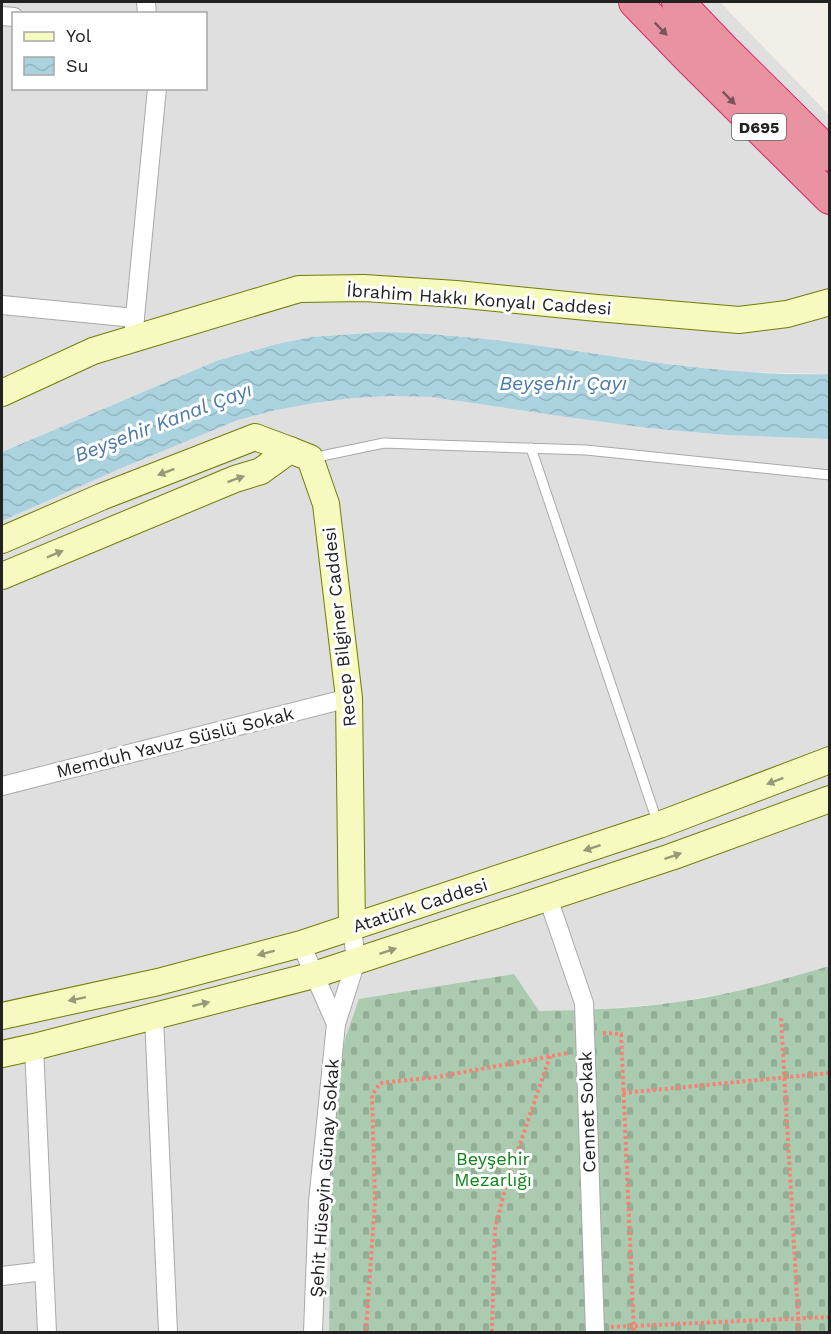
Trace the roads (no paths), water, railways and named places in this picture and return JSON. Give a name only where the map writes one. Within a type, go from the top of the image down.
[{"type":"highway","name":"D695","points":[[634,2],[830,198]]},
{"type":"highway","name":"D695","points":[[678,2],[830,155]]},
{"type":"street","points":[[2,306],[134,328],[157,90]]},
{"type":"street","name":"İbrahim Hakkı Konyalı Caddesi","points":[[2,393],[93,351],[134,328],[299,289],[364,288],[456,294],[739,320],[787,314],[830,302]]},
{"type":"street","points":[[2,540],[101,497],[255,437],[300,454]]},
{"type":"street","points":[[2,576],[300,454]]},
{"type":"street","name":"Recep Bilginer Caddesi","points":[[300,454],[326,504],[349,698],[352,928]]},
{"type":"street","name":"Memduh Yavuz Süslü Sokak","points":[[2,786],[349,698]]},
{"type":"street","name":"Atatürk Caddesi","points":[[2,1016],[158,982],[301,944],[659,825],[830,760]]},
{"type":"street","name":"Atatürk Caddesi","points":[[2,1054],[314,975],[671,857],[830,799]]},
{"type":"street","name":"Cennet Sokak","points":[[548,898],[584,1003],[595,1330]]},
{"type":"street","points":[[352,928],[356,961]]},
{"type":"street","points":[[301,944],[336,1024]]},
{"type":"street","name":"Şehit Hüseyin Günay Sokak","points":[[313,1332],[318,1202],[336,1024],[356,961]]},
{"type":"street","points":[[154,1016],[168,1332]]},
{"type":"street","points":[[34,1047],[47,1332]]},
{"type":"street","points":[[2,1276],[44,1272]]},
{"type":"lane","points":[[300,454],[384,443],[586,450],[830,475]]},
{"type":"lane","points":[[531,448],[659,825]]},
{"type":"water","name":"Beyşehir Çayı","points":[[380,332],[493,340],[716,369],[829,374],[829,439],[726,435],[647,428],[431,397],[352,398],[276,410],[238,420],[2,521],[2,452],[216,361],[311,337]]},
{"type":"water label","name":"Beyşehir Kanal Çayı","points":[[163,422]]},
{"type":"park label","name":"Beyşehir Mezarlığı","points":[[493,1168]]}]
